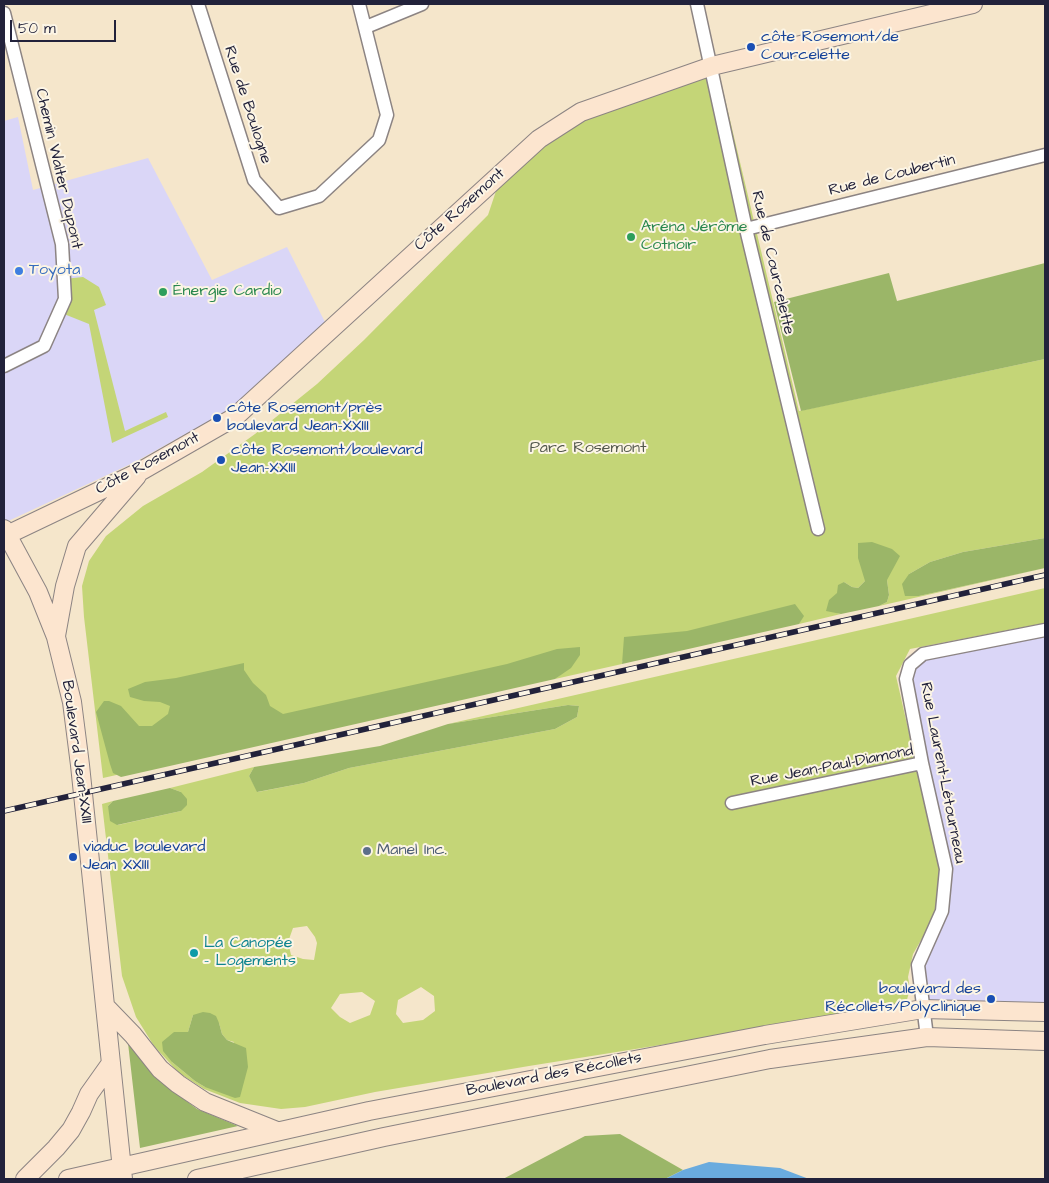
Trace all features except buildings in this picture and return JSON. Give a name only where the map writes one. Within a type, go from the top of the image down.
[{"type":"main road","name":"Côte Rosemont","points":[[5,532],[141,471],[235,416],[539,139],[581,112],[712,66],[973,4]]},
{"type":"main road","points":[[56,637],[65,586],[77,546],[141,471]]},
{"type":"main road","name":"Boulevard Jean-XXIII","points":[[5,532],[38,592],[56,637],[67,680],[76,734],[123,1173]]},
{"type":"main road","points":[[105,1006],[133,1035],[160,1069],[184,1088],[213,1105],[277,1131]]},
{"type":"main road","name":"Boulevard des Récollets","points":[[68,1179],[123,1173],[277,1131],[369,1111],[746,1038],[923,1009],[1045,1012]]},
{"type":"main road","name":"Boulevard des Récollets","points":[[198,1179],[234,1175],[384,1137],[770,1059],[927,1037],[1045,1041]]},
{"type":"main road","points":[[25,1179],[71,1130],[89,1094],[111,1063]]},
{"type":"street","name":"Rue de Boulogne","points":[[198,4],[254,180],[279,208],[319,196],[379,140],[387,115],[366,27]]},
{"type":"street","points":[[359,4],[366,27],[422,4]]},
{"type":"street","name":"Rue de Courcelette","points":[[697,4],[746,229],[818,529]]},
{"type":"street","name":"Chemin Walter Dupont","points":[[4,13],[62,244],[65,299],[44,346],[4,366]]},
{"type":"street","name":"Rue de Coubertin","points":[[746,229],[1045,155]]},
{"type":"street","name":"Rue Laurent-Létourneau","points":[[922,763],[906,679],[910,665],[922,654],[1045,630]]},
{"type":"street","name":"Rue Jean-Paul-Diamond","points":[[732,803],[922,763],[926,781]]},
{"type":"street","name":"Rue Laurent-Létourneau","points":[[923,1009],[918,965],[942,911],[946,869],[926,781]]},
{"type":"street","points":[[923,1009],[927,1037]]},
{"type":"shaded area","points":[[18,117],[33,190],[148,158],[212,280],[287,247],[328,328],[234,407],[135,462],[4,523],[4,121]]},
{"type":"shaded area","points":[[1045,630],[1045,1012],[923,1009],[918,965],[942,911],[910,665],[923,654]]},
{"type":"green space","name":"Parc Rosemont","points":[[717,65],[799,411],[1045,359],[1045,538],[963,552],[930,562],[909,574],[919,596],[1045,568],[879,606],[887,602],[889,595],[887,580],[865,581],[858,588],[844,582],[837,613],[841,614],[799,624],[800,621],[622,661],[622,664],[555,679],[560,675],[103,778],[82,586],[89,561],[106,536],[143,506],[202,472],[255,434],[317,384],[364,340],[488,215],[500,179],[581,116]]},
{"type":"green space","points":[[1045,263],[1045,359],[801,411],[774,302],[889,273],[897,301]]},
{"type":"green space","points":[[83,277],[99,287],[106,305],[94,310],[125,431],[166,412],[168,417],[112,443],[89,324],[59,312],[64,279]]},
{"type":"green space","points":[[1045,538],[1045,568],[919,596],[905,596],[902,584],[909,574],[930,562],[963,552]]},
{"type":"green space","points":[[872,542],[892,549],[900,556],[887,580],[889,595],[887,602],[879,606],[841,614],[826,611],[829,600],[837,593],[838,585],[844,582],[858,588],[865,581],[858,558],[858,543]]},
{"type":"green space","points":[[1045,588],[1045,623],[910,649],[896,676],[940,869],[937,907],[913,954],[908,977],[910,989],[906,1003],[898,1007],[375,1092],[305,1107],[281,1109],[240,1103],[204,1089],[179,1073],[154,1046],[136,1017],[122,976],[102,804],[113,801],[108,806],[118,825],[181,811],[181,792],[170,788],[254,767],[249,776],[258,792],[304,783],[349,768],[555,729],[577,717],[579,706],[568,705],[448,724]],"holes":[[[307,926],[315,937],[317,943],[314,960],[291,955],[288,942],[293,928]],[[421,987],[434,996],[435,1011],[423,1020],[403,1023],[396,1014],[398,1000]],[[362,992],[375,1001],[370,1015],[350,1023],[340,1017],[331,1008],[340,994]],[[193,1015],[219,1023],[222,1034],[227,1040],[234,1042],[205,1087],[172,1062],[174,1032],[188,1032]]]},
{"type":"green space","points":[[795,604],[804,616],[799,624],[622,664],[624,637],[687,631]]},
{"type":"green space","points":[[580,647],[580,655],[571,668],[555,679],[121,777],[113,773],[96,712],[104,701],[109,701],[121,706],[139,726],[152,726],[168,714],[170,706],[160,702],[144,701],[130,697],[128,689],[145,682],[176,678],[244,663],[244,670],[253,683],[266,695],[270,706],[283,714],[507,664],[557,649]]},
{"type":"green space","points":[[568,705],[579,706],[577,717],[555,729],[349,768],[304,783],[257,792],[249,776],[254,767],[380,746],[448,724]]},
{"type":"green space","points":[[170,788],[181,792],[187,799],[187,805],[181,811],[117,825],[110,821],[108,806],[113,801]]},
{"type":"green space","points":[[203,1012],[216,1016],[222,1034],[227,1040],[246,1048],[248,1067],[240,1097],[235,1098],[205,1087],[172,1062],[163,1051],[162,1042],[174,1032],[188,1032],[193,1015]]},
{"type":"green space","points":[[128,1043],[156,1078],[197,1109],[238,1126],[140,1148]]},
{"type":"green space","points":[[620,1134],[683,1170],[665,1179],[503,1179],[585,1136]]},
{"type":"water","points":[[709,1162],[780,1168],[809,1179],[665,1179],[683,1170]]},
{"type":"railway","points":[[4,811],[1045,575]]},
{"type":"place","name":"côte Rosemont/de Courcelette","points":[[751,47]]},
{"type":"place","name":"Aréna Jérôme Cotnoir","points":[[631,237]]},
{"type":"place","name":"Toyota","points":[[19,271]]},
{"type":"place","name":"Énergie Cardio","points":[[163,292]]},
{"type":"place","name":"côte Rosemont/près boulevard Jean-XXIII","points":[[217,418]]},
{"type":"place","name":"côte Rosemont/boulevard Jean-XXIII","points":[[221,460]]},
{"type":"place","name":"Manel Inc.","points":[[367,851]]},
{"type":"place","name":"viaduc boulevard Jean XXIII","points":[[73,857]]},
{"type":"place","name":"La Canopée - Logements","points":[[194,953]]},
{"type":"place","name":"boulevard des Récollets/Polyclinique","points":[[991,999]]}]
